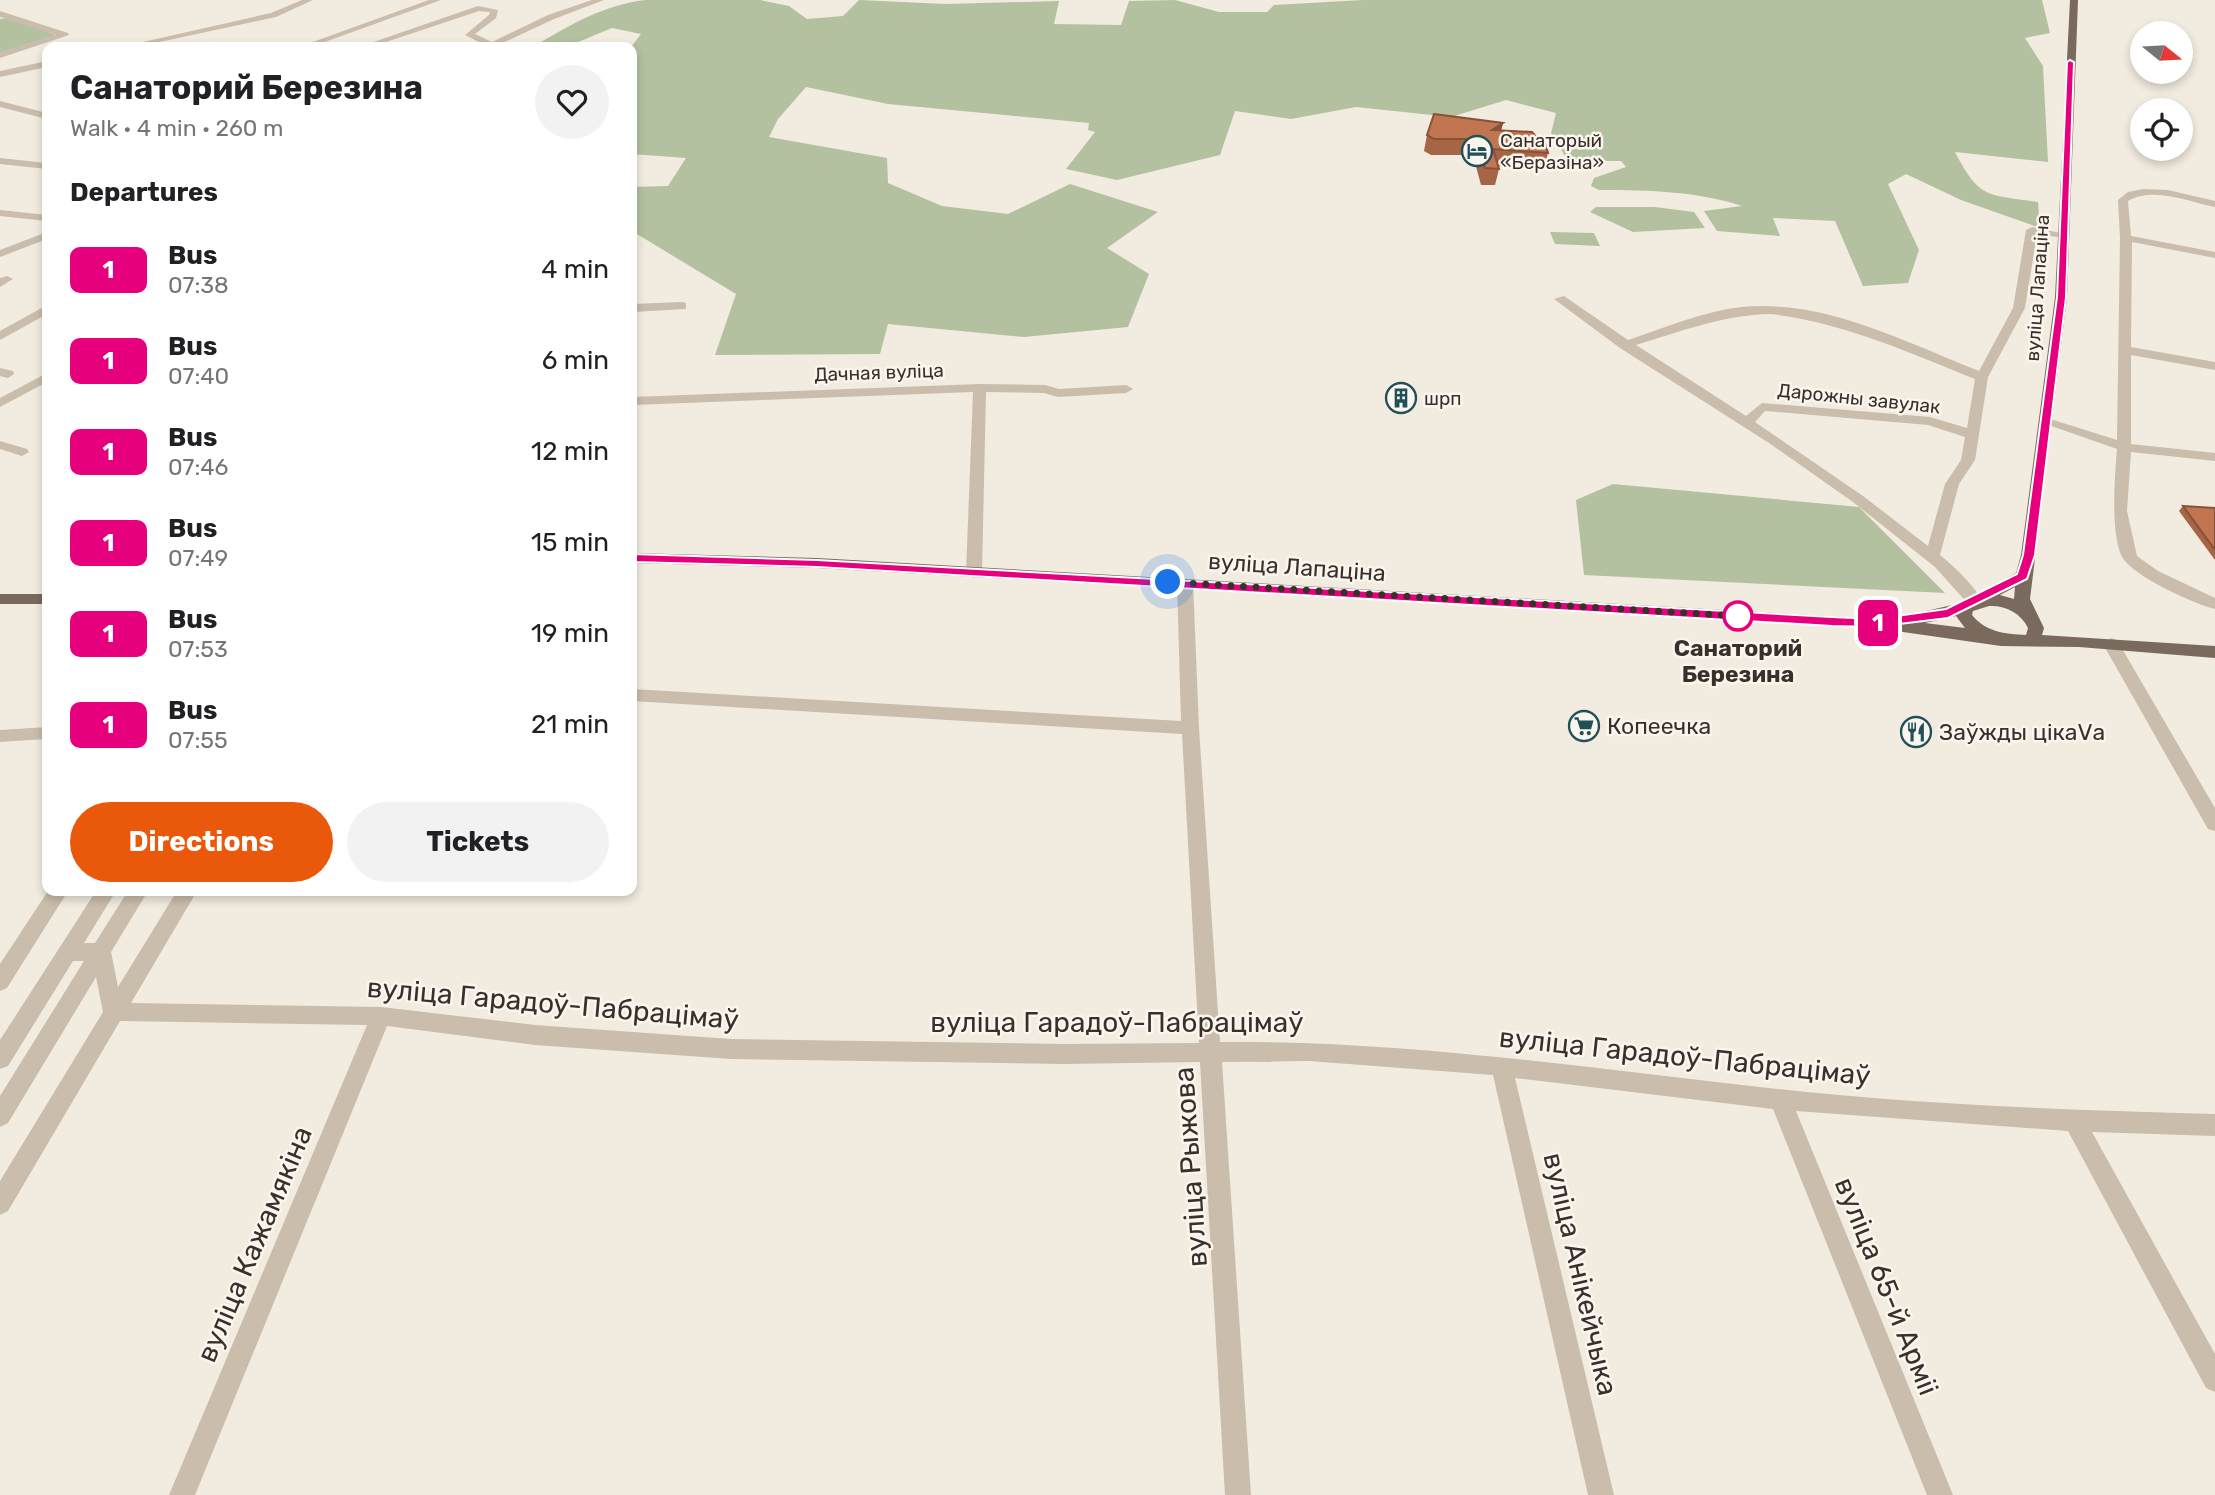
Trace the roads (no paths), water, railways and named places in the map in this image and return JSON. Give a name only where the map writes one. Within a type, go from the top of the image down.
[{"type":"main road","name":"вуліца Лапаціна","points":[[637,558],[727,559],[1185,583],[1875,623],[2012,642],[2032,639],[2036,628],[2022,599],[2023,576],[2029,555],[2061,297],[2070,42],[2074,0]]},
{"type":"main road","name":"вуліца Лапаціна","points":[[1875,623],[1948,613],[1976,602],[2023,576]]},
{"type":"main road","points":[[0,599],[42,599]]},
{"type":"main road","name":"вуліца Лапаціна","points":[[1976,602],[2000,600],[2030,617]]},
{"type":"main road","points":[[1976,602],[1965,608],[1964,616],[1974,628],[1991,637]]},
{"type":"main road","points":[[2030,617],[2079,641]]},
{"type":"main road","points":[[2032,639],[2215,652]]},
{"type":"street","points":[[148,42],[273,15],[309,0]]},
{"type":"street","points":[[317,42],[437,0]]},
{"type":"street","points":[[498,42],[551,17],[597,0]]},
{"type":"street","points":[[378,42],[478,8],[494,10],[493,16],[469,35],[479,42]]},
{"type":"street","points":[[0,14],[65,34],[0,55]]},
{"type":"street","points":[[0,74],[42,65]]},
{"type":"street","points":[[0,104],[42,115]]},
{"type":"street","points":[[0,161],[42,165]]},
{"type":"street","points":[[2215,204],[2156,193],[2128,195],[2123,200],[2126,238],[2124,447],[2120,511],[2130,558],[2152,575],[2215,604]]},
{"type":"street","points":[[0,213],[42,217]]},
{"type":"street","points":[[1933,558],[1952,484],[1968,460],[1970,434],[1982,377],[2019,307],[2032,230],[2064,235]]},
{"type":"street","points":[[0,254],[42,238]]},
{"type":"street","points":[[2126,238],[2215,255]]},
{"type":"street","points":[[1560,299],[1625,345],[1748,422],[1865,503],[1962,580],[1976,602]]},
{"type":"street","points":[[637,307],[681,306]]},
{"type":"street","points":[[1625,345],[1716,317],[1743,311],[1772,311],[1813,317],[1848,327],[1982,377]]},
{"type":"street","points":[[0,335],[42,312]]},
{"type":"street","points":[[2124,351],[2215,366]]},
{"type":"street","points":[[0,403],[42,380]]},
{"type":"street","points":[[974,573],[980,388]]},
{"type":"street","name":"Дачная вуліца","points":[[637,401],[980,388],[1045,389],[1058,393],[1126,389]]},
{"type":"street","name":"Дарожны завулак","points":[[1748,422],[1762,407],[1930,421],[1970,434]]},
{"type":"street","points":[[2046,422],[2124,447],[2215,457]]},
{"type":"street","points":[[0,445],[22,452]]},
{"type":"street","name":"вуліца Рыжова","points":[[1185,583],[1190,728],[1238,1495]]},
{"type":"street","points":[[2111,644],[2215,824]]},
{"type":"street","points":[[637,695],[1190,728]]},
{"type":"street","points":[[0,736],[42,733]]},
{"type":"street","points":[[0,982],[55,896]]},
{"type":"street","points":[[0,1059],[103,896]]},
{"type":"street","points":[[0,1116],[135,896]]},
{"type":"street","points":[[0,1203],[184,896]]},
{"type":"street","points":[[67,953],[101,951]]},
{"type":"street","points":[[101,951],[113,1012]]},
{"type":"street","name":"вуліца Гарадоў-Пабрацімаў","points":[[113,1012],[382,1016],[535,1035],[731,1049],[1064,1054],[1310,1051],[1502,1066],[1780,1100],[2074,1121],[2215,1125]]},
{"type":"street","name":"вуліца Кажамякіна","points":[[182,1495],[382,1016]]},
{"type":"street","name":"вуліца Анікейчыка","points":[[1502,1066],[1601,1495]]},
{"type":"street","name":"вуліца 65-й Арміі","points":[[1780,1100],[1940,1495]]},
{"type":"street","points":[[2074,1121],[2215,1379]]},
{"type":"place","name":"Санаторый «Беразіна»","points":[[1477,151]]},
{"type":"place","name":"шрп","points":[[1401,398]]},
{"type":"place","name":"Санаторий Березина","points":[[1738,616]]},
{"type":"place","name":"Копеечка","points":[[1584,726]]},
{"type":"place","name":"Заўжды цікаVа","points":[[1916,732]]}]
